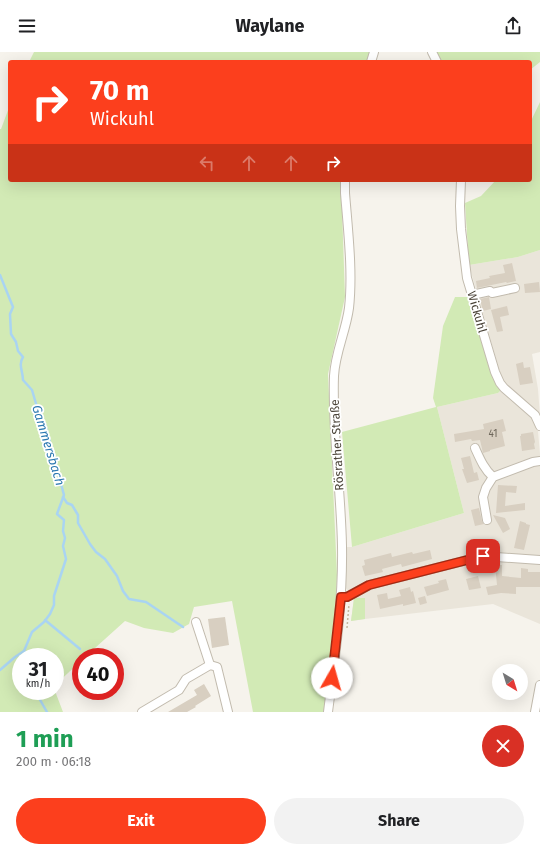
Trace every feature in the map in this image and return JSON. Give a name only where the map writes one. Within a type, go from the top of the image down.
[{"type":"street","name":"Rösrather Straße","points":[[328,712],[341,597],[342,546],[335,428],[334,376],[349,311],[351,292],[345,182]]},
{"type":"street","name":"Wickuhl","points":[[461,182],[461,229],[467,278],[495,372],[504,388],[535,416],[540,426]]},
{"type":"street","points":[[472,295],[490,291],[492,293],[515,288]]},
{"type":"street","points":[[475,448],[483,465],[492,477]]},
{"type":"street","points":[[487,520],[483,497],[492,477],[533,462],[540,461]]},
{"type":"street","points":[[341,597],[347,597],[369,585],[483,556],[540,560]]},
{"type":"street","points":[[196,622],[210,664],[217,667],[228,712]]},
{"type":"street","points":[[142,712],[179,690],[186,679],[210,664]]},
{"type":"street","points":[[535,712],[540,685]]},
{"type":"path","points":[[348,619],[349,608]]},
{"type":"shaded area","points":[[540,250],[540,352],[532,354],[538,389],[540,416],[511,390],[501,376],[469,265],[518,257]]},
{"type":"shaded area","points":[[501,390],[532,416],[538,431],[540,454],[540,624],[493,604],[351,621],[354,598],[345,587],[346,547],[352,547],[464,513],[437,407],[498,393]]},
{"type":"green space","points":[[34,52],[370,52],[368,60],[30,60]]},
{"type":"green space","points":[[436,52],[540,52],[540,62],[532,68],[532,60],[440,60]]},
{"type":"green space","points":[[540,102],[540,250],[518,257],[469,265],[465,203],[481,196],[494,182],[532,182],[532,119]]},
{"type":"green space","points":[[8,110],[8,182],[341,182],[345,297],[328,374],[337,575],[336,603],[324,712],[253,712],[232,601],[194,607],[189,624],[173,633],[144,628],[125,621],[95,648],[72,648],[72,669],[64,677],[64,648],[12,648],[12,700],[58,700],[63,712],[0,712],[0,129]]},
{"type":"green space","points":[[455,297],[469,297],[490,371],[501,390],[498,393],[437,407],[464,513],[352,547],[342,432],[436,407],[433,398],[443,326]]},
{"type":"green space","points":[[354,598],[365,598],[365,619],[351,621]]},
{"type":"building","points":[[512,263],[516,281],[477,288],[476,281],[490,278],[489,276],[505,273],[503,265]]},
{"type":"building","points":[[539,282],[540,292],[525,293],[524,284]]},
{"type":"building","points":[[489,297],[491,309],[483,311],[480,299]]},
{"type":"building","points":[[507,306],[509,315],[500,317],[503,331],[497,332],[491,310]]},
{"type":"building","points":[[523,362],[524,368],[530,367],[533,383],[520,385],[516,364]]},
{"type":"building","points":[[503,419],[506,431],[502,432],[505,446],[483,453],[480,440],[472,441],[471,439],[455,442],[454,434],[484,429],[483,424]]},
{"type":"building","points":[[533,432],[535,449],[522,451],[521,434]]},
{"type":"building","points":[[470,456],[474,473],[477,472],[479,480],[467,483],[462,469],[464,469],[461,458]]},
{"type":"building","points":[[498,485],[517,486],[516,493],[506,492],[505,506],[525,503],[525,510],[496,513]]},
{"type":"building","points":[[479,508],[484,524],[475,526],[471,510]]},
{"type":"building","points":[[493,515],[505,518],[510,529],[503,533]]},
{"type":"building","points":[[520,521],[530,525],[524,550],[514,548]]},
{"type":"building","points":[[430,550],[432,559],[402,567],[401,564],[382,569],[383,572],[365,576],[362,566],[365,565],[364,560],[391,553],[392,557],[412,552],[413,554]]},
{"type":"building","points":[[495,565],[502,565],[502,576],[521,578],[521,568],[528,569],[528,572],[540,572],[540,587],[516,587],[516,594],[501,593],[488,595],[486,587],[497,585]]},
{"type":"building","points":[[478,576],[481,588],[469,590],[466,579]]},
{"type":"building","points":[[446,579],[449,590],[427,596],[424,587],[439,583],[438,581]]},
{"type":"building","points":[[410,587],[411,592],[413,591],[416,603],[380,609],[377,595],[387,593],[388,599],[401,596],[399,590]]},
{"type":"building","points":[[425,596],[427,603],[420,605],[418,598]]},
{"type":"building","points":[[225,617],[229,645],[212,648],[208,619]]},
{"type":"building","points":[[204,684],[211,696],[187,712],[168,712],[197,695],[194,690]]},
{"type":"waterway","name":"Gammersbach","points":[[0,275],[13,307],[10,314],[11,334],[16,342],[18,351],[23,357],[21,365],[23,380],[32,390],[37,407],[41,409],[41,416],[45,424],[64,495],[57,514],[64,520],[63,531],[65,538],[63,546],[66,559],[54,596],[54,605],[50,614],[44,622],[32,632],[24,651],[0,670]]},
{"type":"waterway","points":[[63,497],[67,503],[72,505],[78,515],[78,523],[90,544],[96,552],[105,559],[117,576],[123,591],[129,599],[146,602],[183,627]]},
{"type":"waterway","points":[[45,620],[79,648]]},
{"type":"waterway","points":[[40,700],[47,712]]},
{"type":"route","points":[[332,678],[341,597],[347,597],[369,585],[483,556]]}]
